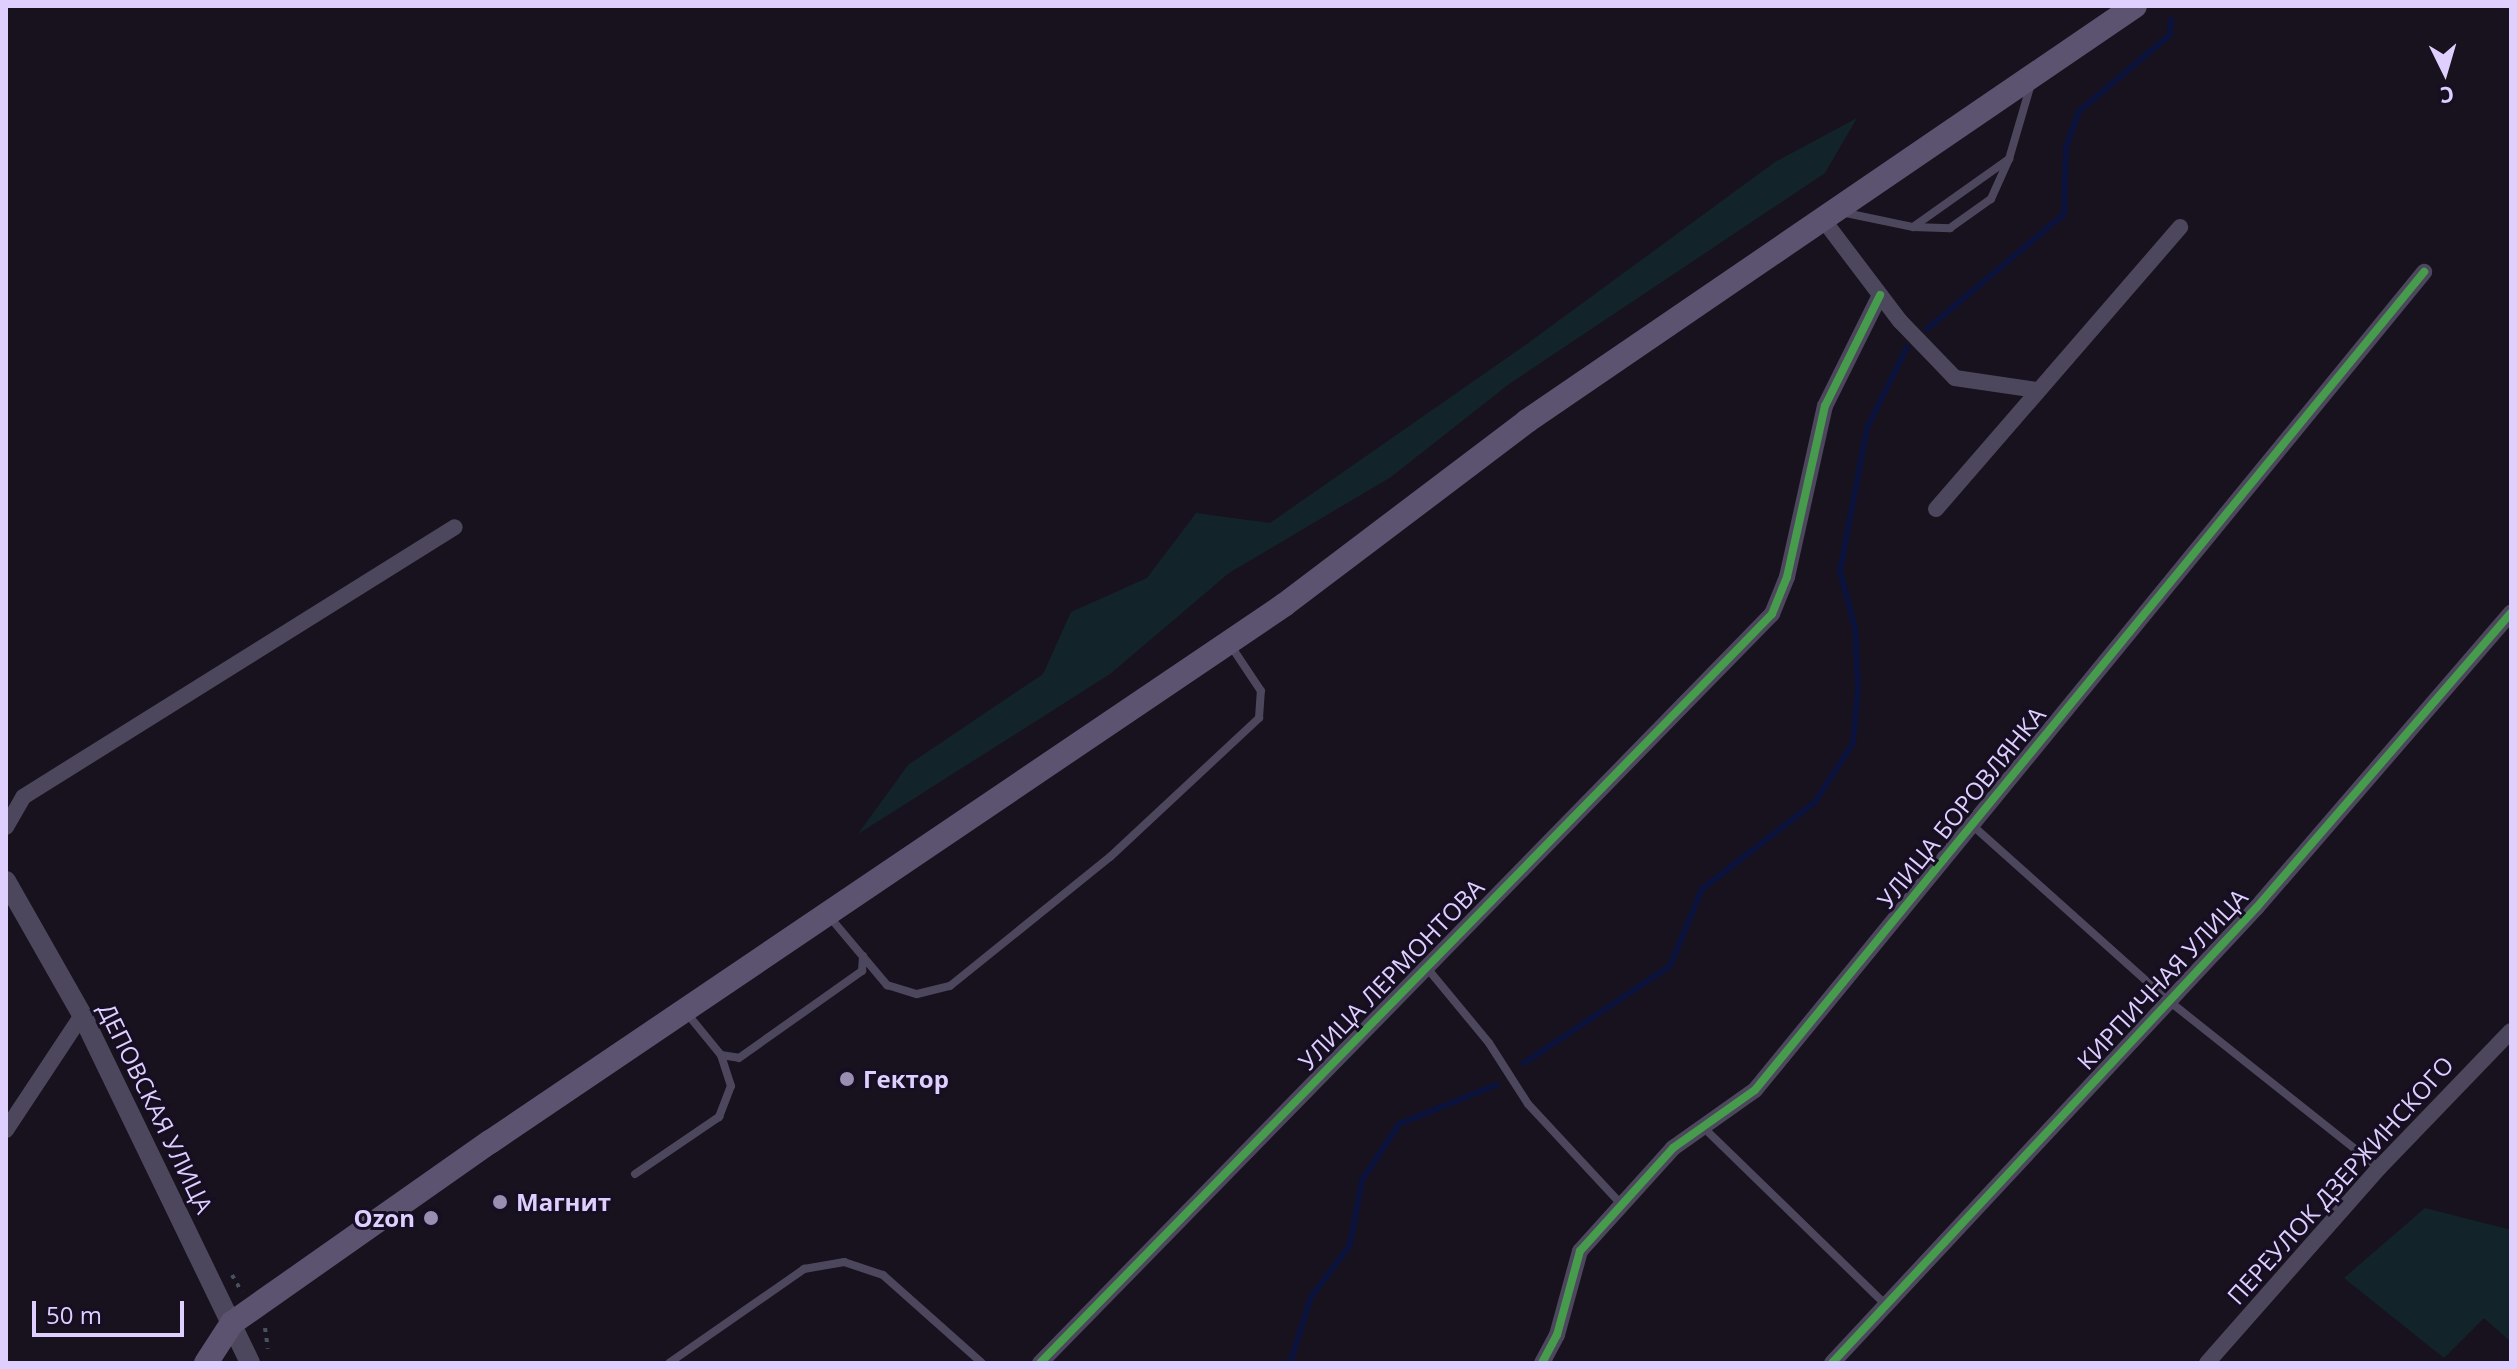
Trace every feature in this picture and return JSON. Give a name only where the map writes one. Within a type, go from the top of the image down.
[{"type":"main road","points":[[206,1363],[232,1323],[490,1142],[1228,643],[1527,421],[2135,6]]},
{"type":"street","points":[[1827,214],[1880,295],[1955,378],[2036,390]]},
{"type":"street","points":[[1936,509],[2180,227]]},
{"type":"street","name":"УЛИЦА БОРОВЛЯНКА","points":[[1542,1363],[1557,1335],[1580,1251],[1673,1148],[1755,1090],[2424,272]]},
{"type":"street","name":"УЛИЦА ЛЕРМОНТОВА","points":[[1040,1363],[1772,614],[1787,577],[1825,406],[1880,295]]},
{"type":"street","points":[[6,827],[23,797],[455,527]]},
{"type":"street","name":"КИРПИЧНАЯ УЛИЦА","points":[[1832,1363],[2169,1001],[2511,613]]},
{"type":"street","name":"ДЕПОВСКАЯ УЛИЦА","points":[[6,881],[82,1015],[250,1363]]},
{"type":"street","points":[[6,1130],[82,1015]]},
{"type":"street","name":"ПЕРЕУЛОК ДЗЕРЖИНСКОГО","points":[[2207,1363],[2379,1168],[2511,1031]]},
{"type":"lane","points":[[1827,214],[1913,227],[1950,228],[1991,199],[2009,159],[2033,75]]},
{"type":"lane","points":[[1913,227],[2009,159]]},
{"type":"lane","points":[[827,914],[887,985],[917,994],[950,986],[1110,857],[1259,718],[1261,691],[1228,643]]},
{"type":"lane","points":[[1972,825],[2169,1001],[2379,1168]]},
{"type":"lane","points":[[721,1055],[739,1058],[862,971],[863,956]]},
{"type":"lane","points":[[1427,967],[1489,1043],[1528,1104],[1622,1205]]},
{"type":"lane","points":[[635,1174],[719,1117],[731,1086],[721,1055],[685,1010]]},
{"type":"lane","points":[[1703,1127],[1886,1305]]},
{"type":"lane","points":[[669,1363],[804,1269],[844,1262],[883,1275],[982,1363]]},
{"type":"path","points":[[220,1281],[231,1274],[243,1293],[257,1287]]},
{"type":"shaded area","points":[[1857,118],[1825,173],[1509,384],[1391,477],[1229,573],[1110,674],[858,834],[908,765],[1043,674],[1071,612],[1147,578],[1196,513],[1270,523],[1524,346],[1775,162]]},
{"type":"shaded area","points":[[2425,1208],[2511,1230],[2511,1342],[2484,1318],[2444,1358],[2344,1278]]},
{"type":"waterway","points":[[1927,329],[2064,214],[2066,147],[2079,111],[2170,35],[2171,20]]},
{"type":"waterway","points":[[1524,1063],[1670,966],[1702,889],[1815,802],[1853,743],[1858,687],[1855,628],[1840,571],[1867,428],[1907,347]]},
{"type":"waterway","points":[[1290,1363],[1311,1297],[1350,1245],[1362,1180],[1399,1124],[1496,1085]]},
{"type":"cycle path","points":[[1542,1363],[1557,1335],[1580,1251],[1673,1148],[1755,1090],[2424,272]]},
{"type":"cycle path","points":[[1040,1363],[1772,614],[1787,577],[1825,406],[1880,295]]},
{"type":"cycle path","points":[[1832,1363],[2257,907],[2511,613]]},
{"type":"place","name":"Гектор","points":[[847,1079]]},
{"type":"place","name":"Магнит","points":[[500,1202]]},
{"type":"place","name":"Ozon","points":[[431,1218]]}]
